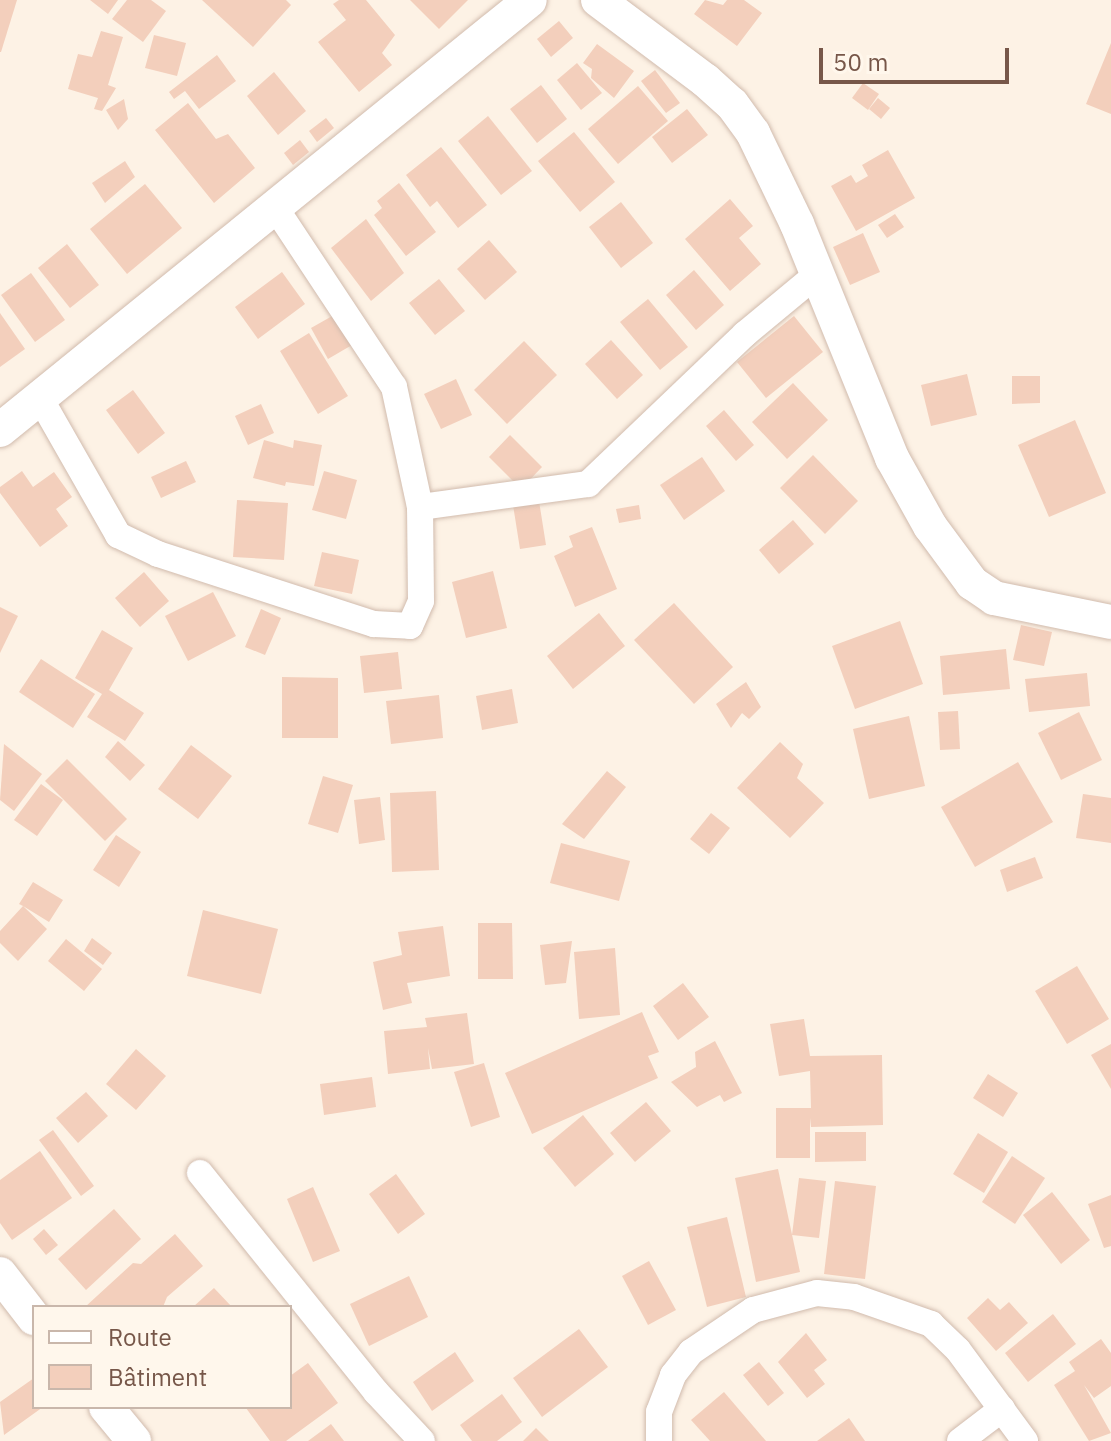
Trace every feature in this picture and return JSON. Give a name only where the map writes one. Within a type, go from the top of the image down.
[{"type":"street","points":[[0,430],[530,0]]},
{"type":"street","points":[[598,0],[732,104],[771,165],[909,492],[972,583],[994,598],[1111,622]]},
{"type":"street","points":[[40,398],[118,535],[158,554],[374,624],[401,629],[417,618],[420,507],[394,387],[275,207]]},
{"type":"street","points":[[420,507],[588,484],[745,334],[816,275]]},
{"type":"street","points":[[200,1173],[376,1392],[422,1441]]},
{"type":"street","points":[[0,1274],[32,1315]]},
{"type":"street","points":[[659,1441],[659,1412],[673,1375],[691,1352],[753,1310],[817,1293],[854,1297],[931,1324],[1025,1441]]},
{"type":"street","points":[[108,1409],[134,1441]]},
{"type":"street","points":[[960,1441],[1002,1409]]},
{"type":"building","points":[[0,0],[17,0],[1,52],[0,52]]},
{"type":"building","points":[[90,0],[118,0],[108,14]]},
{"type":"building","points":[[127,0],[151,0],[166,11],[143,42],[112,19]]},
{"type":"building","points":[[202,0],[286,0],[291,5],[253,47]]},
{"type":"building","points":[[339,0],[366,0],[395,35],[382,53],[392,65],[359,92],[318,42],[346,20],[333,4]]},
{"type":"building","points":[[410,0],[468,0],[439,29]]},
{"type":"building","points":[[705,0],[723,5],[727,0],[744,0],[762,13],[737,46],[694,14]]},
{"type":"building","points":[[559,21],[573,38],[551,57],[537,39]]},
{"type":"building","points":[[101,31],[123,37],[108,85],[116,88],[102,111],[94,109],[98,98],[68,89],[78,54],[92,57]]},
{"type":"building","points":[[154,35],[186,43],[177,76],[145,68]]},
{"type":"building","points":[[1111,43],[1111,114],[1086,104]]},
{"type":"building","points":[[597,44],[634,71],[614,98],[591,78],[592,69],[583,63]]},
{"type":"building","points":[[217,55],[236,81],[199,109],[185,91],[174,99],[169,92]]},
{"type":"building","points":[[577,63],[602,93],[581,110],[557,80]]},
{"type":"building","points":[[655,70],[680,103],[666,113],[641,81]]},
{"type":"building","points":[[274,72],[306,111],[278,135],[247,96]]},
{"type":"building","points":[[863,83],[879,94],[868,110],[852,98]]},
{"type":"building","points":[[541,85],[567,119],[537,143],[510,109]]},
{"type":"building","points":[[638,86],[668,121],[618,164],[588,129]]},
{"type":"building","points":[[878,98],[890,108],[881,119],[869,109]]},
{"type":"building","points":[[124,99],[128,119],[118,130],[106,110]]},
{"type":"building","points":[[188,103],[216,139],[228,134],[255,168],[214,203],[155,130]]},
{"type":"building","points":[[687,109],[708,135],[672,163],[652,137]]},
{"type":"building","points":[[488,116],[532,171],[501,195],[458,141]]},
{"type":"building","points":[[326,118],[334,128],[317,142],[309,131]]},
{"type":"building","points":[[574,132],[615,182],[580,212],[538,161]]},
{"type":"building","points":[[300,140],[309,152],[293,165],[284,153]]},
{"type":"building","points":[[441,147],[487,205],[458,228],[437,201],[430,207],[406,175]]},
{"type":"building","points":[[888,150],[915,198],[856,231],[831,186],[851,175],[856,183],[868,176],[862,165]]},
{"type":"building","points":[[125,161],[135,177],[105,203],[92,183]]},
{"type":"building","points":[[399,183],[436,232],[406,256],[374,215],[382,208],[377,201]]},
{"type":"building","points":[[145,184],[182,228],[127,274],[90,229]]},
{"type":"building","points":[[730,199],[753,226],[739,238],[761,264],[730,291],[685,239]]},
{"type":"building","points":[[621,202],[653,243],[621,268],[589,227]]},
{"type":"building","points":[[895,214],[904,227],[887,238],[878,225]]},
{"type":"building","points":[[366,219],[404,273],[371,301],[331,248]]},
{"type":"building","points":[[863,233],[880,272],[850,285],[833,247]]},
{"type":"building","points":[[489,240],[517,272],[485,300],[457,269]]},
{"type":"building","points":[[67,244],[99,285],[70,308],[38,268]]},
{"type":"building","points":[[694,270],[724,305],[696,330],[666,295]]},
{"type":"building","points":[[282,272],[305,304],[258,339],[235,307]]},
{"type":"building","points":[[31,273],[65,320],[35,342],[1,295]]},
{"type":"building","points":[[439,279],[465,311],[435,335],[409,303]]},
{"type":"building","points":[[648,299],[688,347],[660,370],[620,322]]},
{"type":"building","points":[[0,313],[25,349],[0,367]]},
{"type":"building","points":[[334,315],[352,345],[328,359],[311,328]]},
{"type":"building","points":[[794,316],[823,352],[766,398],[737,362]]},
{"type":"building","points":[[309,333],[348,396],[318,414],[280,351]]},
{"type":"building","points":[[611,340],[643,375],[617,399],[585,364]]},
{"type":"building","points":[[524,341],[557,375],[507,424],[474,390]]},
{"type":"building","points":[[967,374],[977,415],[931,426],[921,385]]},
{"type":"building","points":[[1012,376],[1040,376],[1040,403],[1012,404]]},
{"type":"building","points":[[456,379],[472,415],[441,429],[424,394]]},
{"type":"building","points":[[793,383],[828,420],[787,459],[752,422]]},
{"type":"building","points":[[133,390],[165,433],[138,454],[106,410]]},
{"type":"building","points":[[261,404],[274,433],[248,445],[235,416]]},
{"type":"building","points":[[724,410],[754,445],[736,461],[706,426]]},
{"type":"building","points":[[1075,420],[1106,493],[1049,517],[1018,445]]},
{"type":"building","points":[[510,435],[542,467],[521,489],[489,457]]},
{"type":"building","points":[[264,440],[293,448],[294,440],[322,445],[314,486],[286,482],[285,486],[253,478]]},
{"type":"building","points":[[813,455],[858,501],[825,534],[780,488]]},
{"type":"building","points":[[702,457],[725,491],[684,520],[660,485]]},
{"type":"building","points":[[186,461],[196,482],[161,498],[151,477]]},
{"type":"building","points":[[22,471],[33,487],[54,472],[72,497],[56,509],[68,526],[40,547],[0,493],[0,487]]},
{"type":"building","points":[[324,471],[357,480],[346,519],[312,510]]},
{"type":"building","points":[[237,500],[288,503],[284,560],[233,557]]},
{"type":"building","points":[[539,501],[546,545],[520,549],[513,505]]},
{"type":"building","points":[[639,505],[641,519],[619,523],[616,509]]},
{"type":"building","points":[[793,520],[814,544],[779,574],[759,550]]},
{"type":"building","points":[[592,527],[617,589],[575,607],[554,556],[573,547],[569,536]]},
{"type":"building","points":[[322,552],[359,560],[352,594],[314,586]]},
{"type":"building","points":[[493,571],[507,628],[466,638],[452,582]]},
{"type":"building","points":[[144,572],[169,601],[140,627],[115,598]]},
{"type":"building","points":[[213,592],[236,636],[188,661],[165,616]]},
{"type":"building","points":[[674,603],[733,667],[694,704],[634,640]]},
{"type":"building","points":[[0,607],[18,616],[0,653]]},
{"type":"building","points":[[261,609],[281,618],[265,655],[245,647]]},
{"type":"building","points":[[599,613],[625,646],[573,689],[547,656]]},
{"type":"building","points":[[900,621],[923,684],[855,709],[832,646]]},
{"type":"building","points":[[1021,625],[1052,632],[1044,666],[1013,660]]},
{"type":"building","points":[[102,630],[133,648],[109,690],[144,713],[125,741],[87,717],[102,694],[75,678]]},
{"type":"building","points":[[1006,649],[1010,689],[943,695],[940,656]]},
{"type":"building","points":[[398,652],[402,689],[364,693],[360,656]]},
{"type":"building","points":[[41,659],[95,694],[73,728],[19,692]]},
{"type":"building","points":[[1087,673],[1090,706],[1029,712],[1025,679]]},
{"type":"building","points":[[282,677],[338,678],[338,738],[282,738]]},
{"type":"building","points":[[746,682],[761,707],[749,719],[742,713],[731,728],[716,704]]},
{"type":"building","points":[[512,689],[518,723],[482,730],[476,696]]},
{"type":"building","points":[[439,695],[443,738],[391,744],[386,701]]},
{"type":"building","points":[[958,711],[960,749],[940,750],[938,712]]},
{"type":"building","points":[[1079,712],[1102,760],[1061,780],[1038,733]]},
{"type":"building","points":[[909,716],[925,786],[869,799],[853,729]]},
{"type":"building","points":[[118,741],[145,765],[130,781],[105,757]]},
{"type":"building","points":[[780,742],[803,764],[797,778],[824,803],[790,838],[737,788]]},
{"type":"building","points":[[4,744],[42,774],[14,811],[0,800]]},
{"type":"building","points":[[191,745],[232,776],[198,819],[158,789]]},
{"type":"building","points":[[67,759],[127,819],[105,841],[45,781]]},
{"type":"building","points":[[1018,762],[1053,822],[975,867],[941,807]]},
{"type":"building","points":[[607,771],[626,787],[584,839],[562,824]]},
{"type":"building","points":[[323,776],[353,785],[338,833],[308,824]]},
{"type":"building","points":[[41,784],[63,800],[37,836],[14,820]]},
{"type":"building","points":[[436,791],[439,870],[392,872],[390,793]]},
{"type":"building","points":[[1083,794],[1111,798],[1111,843],[1076,838]]},
{"type":"building","points":[[380,797],[385,840],[359,844],[354,800]]},
{"type":"building","points":[[711,813],[730,828],[709,854],[690,839]]},
{"type":"building","points":[[116,835],[141,852],[119,887],[93,870]]},
{"type":"building","points":[[561,843],[630,861],[619,901],[550,883]]},
{"type":"building","points":[[1035,857],[1043,878],[1007,892],[1000,870]]},
{"type":"building","points":[[33,882],[63,900],[49,922],[19,904]]},
{"type":"building","points":[[23,906],[47,929],[18,961],[0,943],[0,931]]},
{"type":"building","points":[[203,910],[278,929],[261,994],[187,976]]},
{"type":"building","points":[[478,923],[512,923],[513,979],[478,979]]},
{"type":"building","points":[[443,926],[450,976],[407,983],[412,1003],[383,1010],[373,962],[402,955],[398,932]]},
{"type":"building","points":[[92,938],[112,953],[103,965],[84,951]]},
{"type":"building","points":[[66,939],[102,969],[84,991],[48,961]]},
{"type":"building","points":[[572,941],[566,983],[545,985],[540,945]]},
{"type":"building","points":[[615,948],[620,1015],[579,1019],[574,952]]},
{"type":"building","points":[[1077,966],[1109,1019],[1067,1044],[1035,991]]},
{"type":"building","points":[[683,983],[709,1017],[678,1040],[653,1006]]},
{"type":"building","points":[[642,1012],[659,1052],[648,1056],[658,1078],[532,1134],[505,1073]]},
{"type":"building","points":[[467,1013],[474,1064],[432,1069],[428,1048],[430,1069],[388,1074],[384,1031],[427,1027],[425,1018]]},
{"type":"building","points":[[804,1019],[810,1056],[882,1055],[883,1125],[811,1127],[810,1118],[810,1158],[776,1158],[776,1108],[811,1108],[810,1071],[779,1076],[770,1024]]},
{"type":"building","points":[[715,1041],[742,1093],[724,1102],[720,1095],[697,1107],[671,1082],[696,1067],[695,1052]]},
{"type":"building","points":[[1111,1044],[1111,1089],[1091,1055]]},
{"type":"building","points":[[136,1049],[166,1076],[136,1110],[106,1084]]},
{"type":"building","points":[[484,1063],[500,1117],[471,1127],[454,1072]]},
{"type":"building","points":[[988,1074],[1018,1093],[1003,1117],[973,1098]]},
{"type":"building","points":[[372,1077],[376,1107],[324,1115],[320,1084]]},
{"type":"building","points":[[86,1092],[108,1116],[78,1143],[56,1118]]},
{"type":"building","points":[[646,1102],[671,1131],[635,1162],[610,1133]]},
{"type":"building","points":[[583,1115],[614,1154],[575,1187],[543,1148]]},
{"type":"building","points":[[53,1130],[94,1186],[81,1196],[39,1140]]},
{"type":"building","points":[[815,1132],[866,1132],[866,1161],[815,1162]]},
{"type":"building","points":[[978,1133],[1008,1152],[984,1193],[953,1174]]},
{"type":"building","points":[[40,1151],[72,1198],[12,1240],[0,1223],[0,1180]]},
{"type":"building","points":[[1012,1156],[1045,1178],[1015,1224],[982,1202]]},
{"type":"building","points":[[778,1169],[800,1272],[756,1282],[735,1178]]},
{"type":"building","points":[[396,1174],[425,1214],[398,1234],[369,1194]]},
{"type":"building","points":[[799,1178],[826,1181],[819,1238],[792,1235]]},
{"type":"building","points":[[835,1181],[876,1186],[865,1279],[824,1274]]},
{"type":"building","points":[[313,1187],[340,1251],[313,1262],[287,1199]]},
{"type":"building","points":[[1052,1192],[1090,1240],[1061,1264],[1023,1215]]},
{"type":"building","points":[[1111,1195],[1111,1246],[1104,1248],[1088,1204]]},
{"type":"building","points":[[114,1209],[141,1239],[86,1290],[58,1259]]},
{"type":"building","points":[[727,1217],[746,1297],[707,1307],[687,1227]]},
{"type":"building","points":[[44,1229],[58,1245],[46,1255],[33,1239]]},
{"type":"building","points":[[175,1234],[203,1266],[167,1297],[164,1305],[87,1305],[133,1263],[141,1264]]},
{"type":"building","points":[[649,1261],[676,1310],[648,1325],[622,1276]]},
{"type":"building","points":[[409,1276],[428,1317],[369,1346],[350,1304]]},
{"type":"building","points":[[214,1288],[230,1305],[195,1305]]},
{"type":"building","points":[[988,1298],[1000,1310],[1009,1302],[1028,1323],[996,1351],[967,1318]]},
{"type":"building","points":[[1053,1314],[1076,1344],[1028,1382],[1005,1353]]},
{"type":"building","points":[[579,1329],[608,1367],[542,1417],[513,1378]]},
{"type":"building","points":[[806,1333],[827,1360],[814,1370],[825,1384],[807,1398],[778,1362]]},
{"type":"building","points":[[1101,1339],[1111,1353],[1111,1386],[1094,1398],[1084,1385],[1111,1433],[1089,1441],[1054,1385],[1075,1371],[1069,1362]]},
{"type":"building","points":[[455,1352],[474,1381],[432,1411],[413,1382]]},
{"type":"building","points":[[759,1362],[784,1393],[768,1406],[743,1375]]},
{"type":"building","points":[[308,1363],[338,1403],[286,1441],[270,1441],[247,1409],[292,1409],[292,1375]]},
{"type":"building","points":[[32,1379],[32,1409],[40,1409],[4,1435],[0,1402]]},
{"type":"building","points":[[724,1392],[766,1441],[710,1441],[691,1420]]},
{"type":"building","points":[[502,1394],[522,1422],[497,1441],[472,1441],[460,1425]]},
{"type":"building","points":[[849,1418],[865,1441],[817,1441]]},
{"type":"building","points":[[331,1424],[344,1441],[308,1441]]},
{"type":"building","points":[[536,1428],[549,1441],[523,1441]]}]
